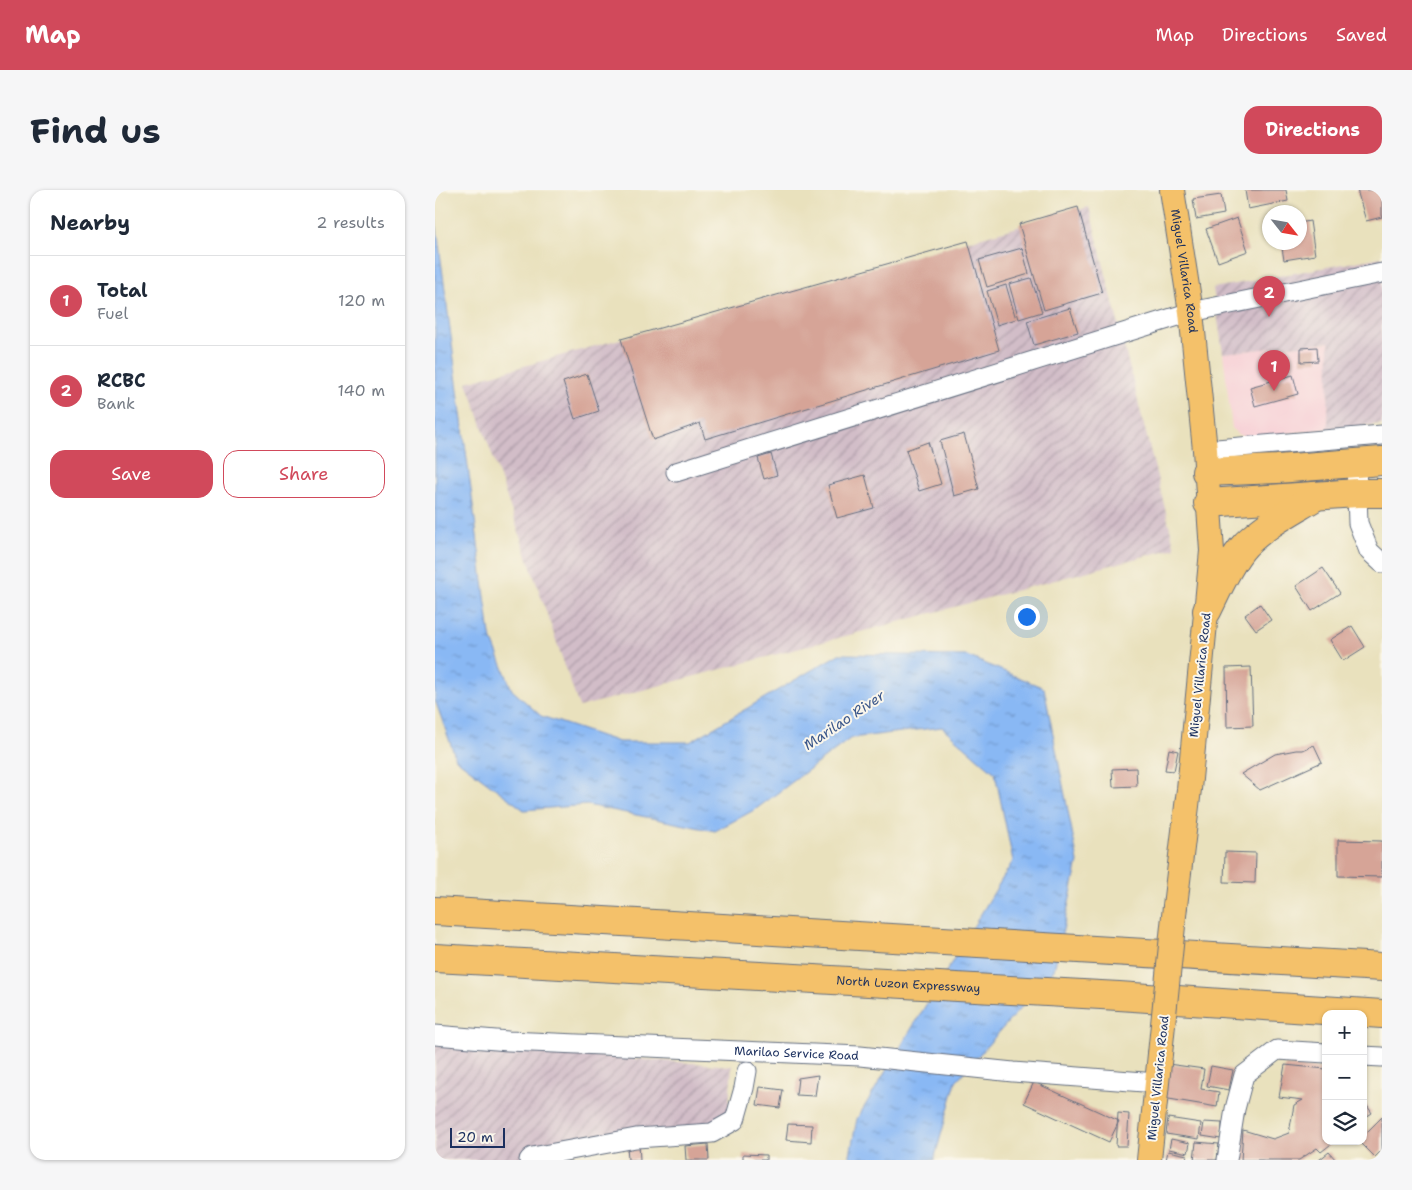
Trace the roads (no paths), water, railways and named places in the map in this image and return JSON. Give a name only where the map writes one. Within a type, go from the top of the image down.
[{"type":"highway","points":[[1205,461],[1277,469],[1369,462]]},
{"type":"highway","points":[[1208,503],[1370,493]]},
{"type":"highway","points":[[1207,611],[1231,566],[1245,545],[1267,526],[1317,496]]},
{"type":"highway","points":[[435,911],[1382,967]]},
{"type":"highway","name":"North Luzon Expressway","points":[[435,958],[1119,996],[1382,1014]]},
{"type":"main road","name":"Miguel Villarica Road","points":[[1149,1160],[1189,789],[1212,551],[1191,312],[1172,190]]},
{"type":"street","points":[[676,472],[1191,312],[1382,273]]},
{"type":"street","points":[[1205,461],[1382,435]]},
{"type":"street","points":[[1369,462],[1370,493],[1358,523],[1369,551],[1382,563]]},
{"type":"street","name":"Marilao Service Road","points":[[435,1035],[507,1041],[860,1056],[1013,1072],[1157,1083]]},
{"type":"street","points":[[1227,1160],[1235,1109],[1244,1075],[1277,1050],[1322,1053]]},
{"type":"street","points":[[1367,1056],[1382,1057]]},
{"type":"street","points":[[529,1160],[636,1138],[712,1133],[735,1120],[747,1071]]},
{"type":"water","name":"Marilao River","points":[[435,214],[490,635],[512,690],[541,716],[619,742],[690,742],[839,654],[967,656],[1044,688],[1078,862],[1054,970],[956,1081],[934,1160],[849,1160],[857,1119],[1013,861],[995,773],[942,727],[851,738],[756,809],[715,831],[587,805],[524,810],[456,759],[435,700]]},
{"type":"place","name":"RCBC","points":[[1269,317]]},
{"type":"place","name":"Total","points":[[1274,391]]}]
